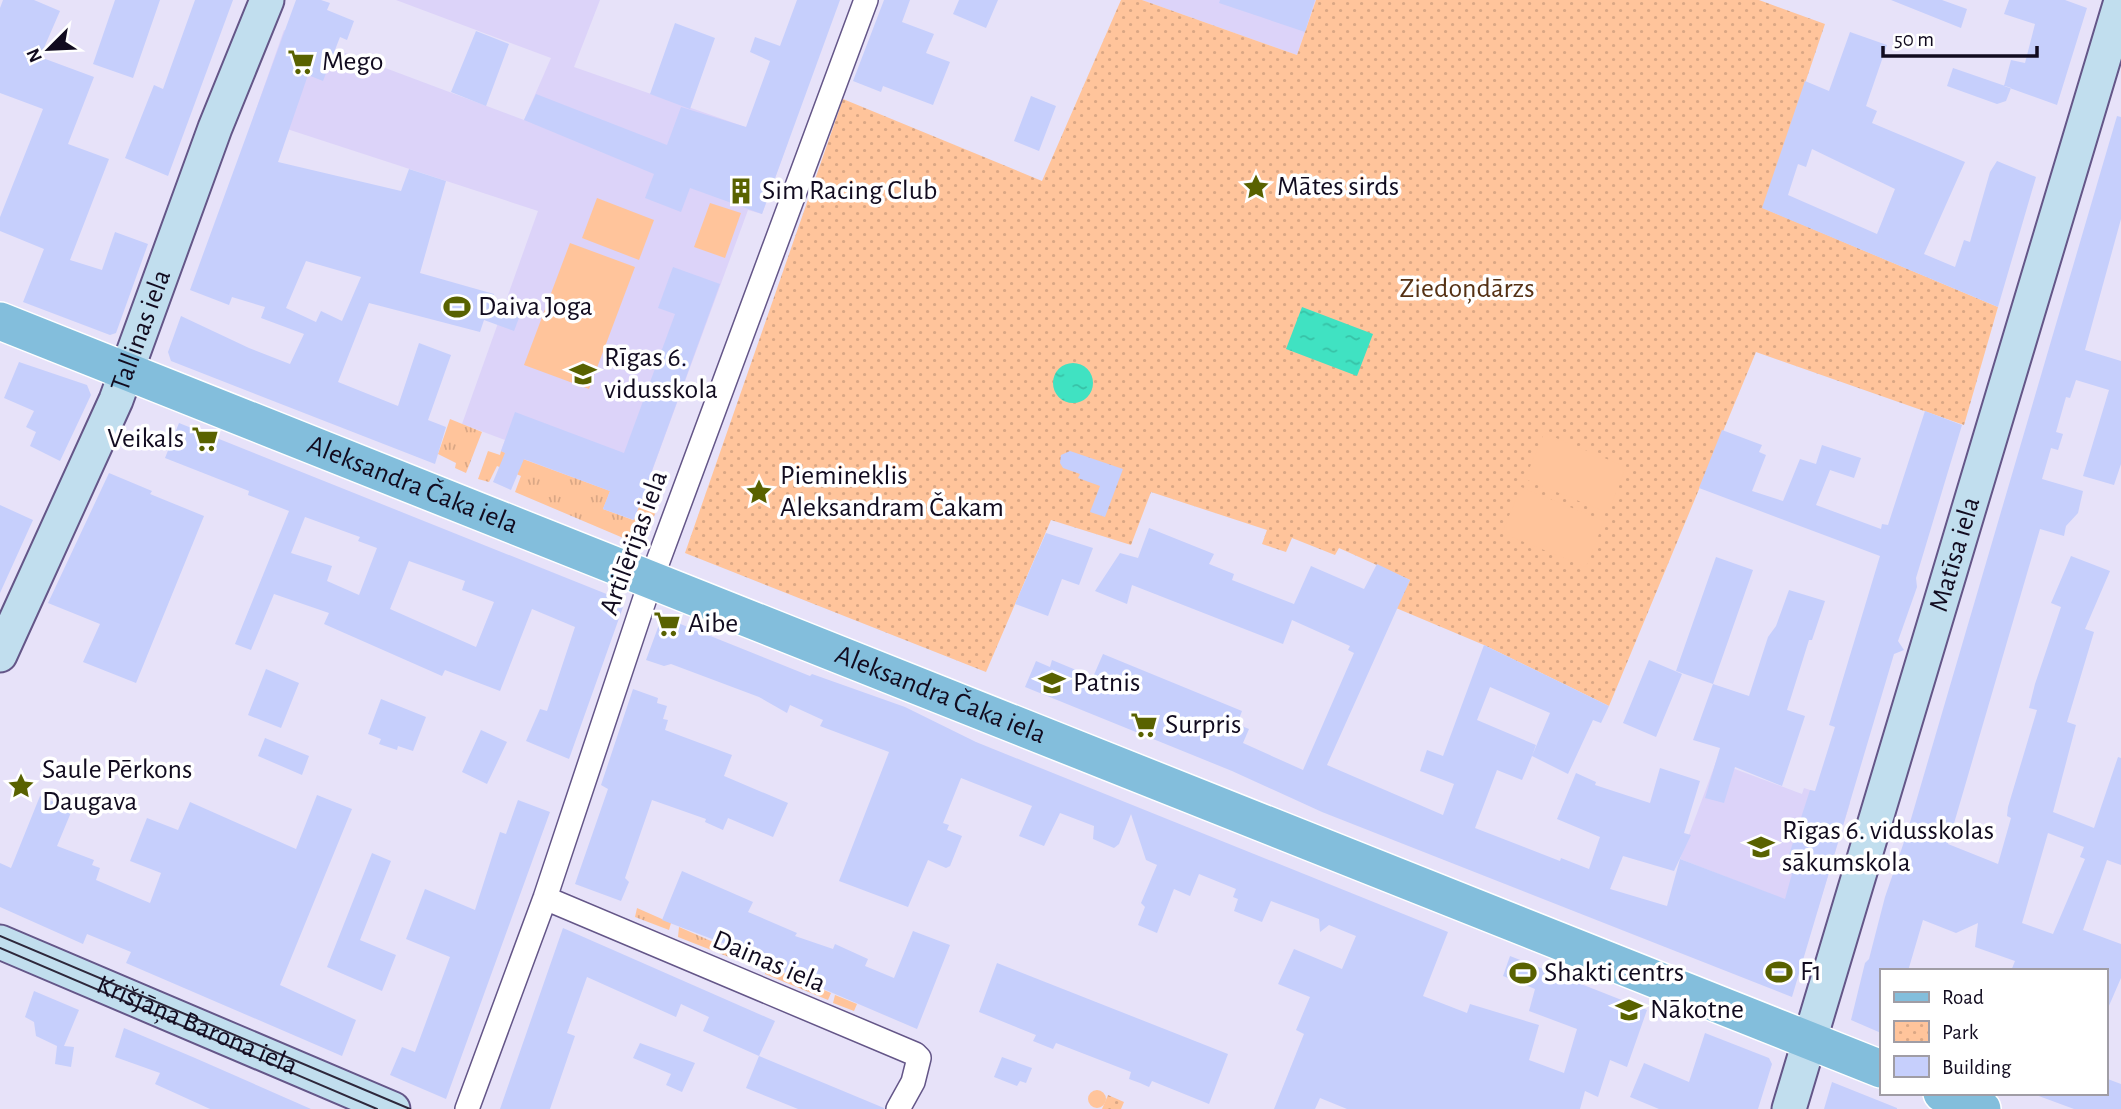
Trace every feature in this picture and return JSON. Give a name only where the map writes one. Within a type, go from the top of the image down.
[{"type":"main road","name":"Aleksandra Čaka iela","points":[[0,321],[1880,1069]]},
{"type":"main road","points":[[1947,1095],[1982,1109]]},
{"type":"street","name":"Tallinas iela","points":[[0,655],[127,373],[215,128],[267,0]]},
{"type":"street","name":"Artilērijas iela","points":[[467,1109],[545,898],[651,580],[866,0]]},
{"type":"street","name":"Matīsa iela","points":[[1789,1109],[2121,1]]},
{"type":"street","name":"Dainas iela","points":[[545,898],[915,1054],[919,1058],[913,1082],[898,1109]]},
{"type":"street","name":"Krišjāņa Barona iela","points":[[0,942],[393,1109]]},
{"type":"shaded area","points":[[396,0],[600,0],[574,67],[788,142],[762,214],[748,210],[634,520],[603,509],[609,491],[501,451],[505,440],[462,424],[538,211],[253,118],[284,30],[524,120],[551,58]]},
{"type":"shaded area","points":[[1142,0],[1316,0],[1297,55]]},
{"type":"shaded area","name":"Rīgas 6. vidusskolas sākumskola","points":[[1716,762],[1802,794],[1804,788],[1850,803],[1817,912],[1680,859]]},
{"type":"green space","name":"Ziedoņdārzs","points":[[1121,0],[1142,0],[1297,55],[1316,0],[1759,0],[1825,24],[1763,208],[1998,307],[1964,425],[1756,352],[1609,706],[1484,645],[1396,608],[1410,580],[1339,548],[1335,555],[1292,538],[1286,552],[1262,544],[1267,530],[1151,492],[1131,545],[1051,520],[986,672],[685,553],[843,99],[1042,181]]},
{"type":"green space","points":[[597,198],[654,220],[639,260],[582,238]]},
{"type":"green space","points":[[710,203],[741,213],[725,258],[694,247]]},
{"type":"green space","points":[[570,243],[635,267],[589,389],[524,365]]},
{"type":"green space","points":[[450,419],[482,432],[466,473],[455,468],[456,463],[438,454]]},
{"type":"green space","points":[[1544,433],[1626,467],[1608,513],[1525,479]]},
{"type":"green space","points":[[488,451],[500,455],[501,451],[610,491],[603,509],[633,520],[641,499],[658,505],[649,530],[635,540],[628,540],[515,492],[521,476],[497,466],[489,482],[478,479]]},
{"type":"green space","points":[[1521,487],[1604,521],[1586,567],[1502,533]]},
{"type":"green space","points":[[637,908],[671,923],[669,930],[635,917]]},
{"type":"green space","points":[[679,927],[759,962],[757,968],[678,937]]},
{"type":"green space","points":[[767,966],[831,993],[828,1000],[765,974]]},
{"type":"green space","points":[[835,995],[857,1004],[854,1011],[833,1003]]},
{"type":"green space","points":[[1097,1090],[1103,1093],[1106,1099],[1103,1105],[1097,1108],[1091,1105],[1088,1099],[1091,1093]]},
{"type":"green space","points":[[1108,1095],[1124,1102],[1121,1109],[1102,1109]]},
{"type":"water","points":[[1302,307],[1373,334],[1357,376],[1286,349]]},
{"type":"water","points":[[1073,363],[1081,364],[1087,369],[1092,375],[1092,391],[1087,397],[1081,402],[1073,403],[1065,402],[1059,397],[1054,391],[1053,383],[1054,375],[1059,369],[1065,364]]},
{"type":"building","points":[[3,0],[34,0],[60,11],[40,57],[94,77],[68,144],[109,159],[70,260],[102,270],[115,232],[148,244],[116,333],[110,335],[23,302],[44,249],[0,231],[0,217],[43,109],[0,93],[0,8]]},
{"type":"building","points":[[115,0],[160,0],[133,78],[93,64]]},
{"type":"building","points":[[195,0],[233,0],[168,176],[125,158],[154,85],[163,89]]},
{"type":"building","points":[[296,0],[321,0],[330,3],[327,10],[354,21],[347,40],[340,37],[323,81],[308,75],[278,162],[401,191],[409,169],[446,181],[420,273],[494,294],[492,299],[522,310],[514,331],[484,320],[480,332],[369,303],[338,382],[398,406],[419,343],[451,355],[428,420],[446,427],[435,464],[171,361],[168,352],[181,316],[290,364],[304,334],[261,318],[265,307],[232,297],[229,305],[190,290]],"holes":[[[306,261],[361,277],[342,321],[321,311],[316,322],[286,308]]]},
{"type":"building","points":[[797,0],[840,0],[762,214],[690,188],[681,212],[645,198],[654,174],[524,120],[536,94],[667,145],[681,107],[746,127],[770,61],[750,52],[755,37],[780,46]]},
{"type":"building","points":[[884,0],[910,0],[902,22],[934,34],[926,53],[950,62],[933,105],[883,86],[881,92],[853,81]]},
{"type":"building","points":[[959,0],[998,0],[986,28],[953,14]]},
{"type":"building","points":[[1220,0],[1315,0],[1305,32],[1219,3]]},
{"type":"building","points":[[1891,0],[1942,0],[1967,9],[1961,28]]},
{"type":"building","points":[[2009,0],[2065,0],[2087,8],[2057,105],[2004,86],[2011,60],[2025,63],[2035,24],[2004,14]]},
{"type":"building","points":[[675,23],[715,38],[690,109],[650,94]]},
{"type":"building","points":[[476,31],[509,44],[486,106],[451,92]]},
{"type":"building","points":[[1850,32],[1887,45],[1866,106],[1877,111],[1872,123],[1965,162],[1924,254],[1955,267],[1964,240],[1970,242],[1990,172],[1997,161],[2036,177],[1998,307],[1762,208],[1805,81],[1829,91]],"holes":[[[1812,149],[1895,189],[1877,234],[1788,195],[1798,164],[1806,167]]]},
{"type":"building","points":[[1953,68],[2011,88],[2006,101],[1997,104],[1947,86]]},
{"type":"building","points":[[1031,96],[1056,106],[1039,151],[1014,141]]},
{"type":"building","points":[[2117,116],[2121,117],[2121,219],[2085,350],[2121,361],[2121,464],[2114,485],[2083,476],[2109,390],[2076,380],[2070,398],[2066,397],[2056,432],[2063,434],[2058,450],[2051,448],[2042,479],[2083,491],[2078,513],[2066,526],[2064,536],[2040,529],[1948,844],[1998,864],[2011,818],[2007,816],[2008,807],[2037,710],[2029,708],[2061,607],[2051,603],[2071,556],[2110,571],[2085,629],[2094,632],[2067,722],[2076,725],[2053,812],[2094,828],[2118,757],[2121,758],[2121,865],[2107,860],[2083,930],[2121,944],[2121,978],[2107,1010],[2107,969],[2012,969],[2015,961],[1975,947],[1978,923],[1956,933],[1923,920],[1909,969],[1880,969],[1880,1033],[1851,1020],[1885,897],[1906,836]],"holes":[[[2048,833],[2084,847],[2080,857],[2085,859],[2053,934],[2022,923]]]},
{"type":"building","points":[[673,267],[720,284],[634,520],[603,509],[610,491],[524,459],[511,490],[493,482],[505,453],[501,451],[515,412],[624,453],[675,314],[658,308]]},
{"type":"building","points":[[19,362],[87,385],[91,395],[60,461],[30,446],[36,432],[26,427],[34,411],[4,398]]},
{"type":"building","points":[[1925,411],[1962,425],[1916,578],[1917,587],[1898,641],[1904,650],[1894,654],[1792,997],[1322,812],[1232,771],[1025,687],[1036,661],[1050,667],[1052,660],[1093,677],[1103,654],[1242,711],[1237,724],[1249,729],[1243,743],[1303,770],[1354,653],[1348,650],[1350,646],[1292,620],[1283,644],[1132,585],[1127,604],[1095,591],[1120,553],[1138,558],[1149,528],[1214,554],[1209,564],[1234,574],[1232,580],[1294,604],[1311,566],[1364,589],[1377,564],[1410,580],[1327,765],[1443,815],[1454,784],[1420,771],[1427,750],[1443,756],[1484,645],[1609,706],[1601,723],[1593,720],[1568,774],[1532,756],[1522,780],[1497,770],[1475,828],[1560,861],[1561,858],[1589,869],[1600,837],[1557,819],[1576,773],[1596,782],[1595,785],[1650,803],[1660,768],[1700,781],[1684,833],[1691,835],[1674,871],[1623,856],[1610,889],[1667,906],[1680,859],[1785,899],[1795,863],[1787,861],[1810,790],[1815,791],[1835,727],[1829,725],[1880,556],[1699,488],[1722,430],[1762,445],[1759,452],[1766,455],[1752,491],[1783,501],[1800,459],[1816,464],[1822,445],[1861,458],[1854,478],[1830,470],[1816,505],[1881,529],[1882,524],[1888,525]],"holes":[[[1490,687],[1550,713],[1532,756],[1536,745],[1477,720]]]},
{"type":"building","points":[[179,423],[619,599],[623,607],[569,759],[526,741],[540,709],[547,711],[575,627],[532,609],[500,691],[445,670],[442,676],[324,624],[329,613],[274,594],[251,650],[235,644],[289,511],[248,495],[249,491],[165,458]],"holes":[[[305,517],[360,537],[358,541],[377,548],[359,595],[327,581],[332,566],[291,553]],[[409,561],[465,581],[462,590],[494,602],[476,647],[390,609]]]},
{"type":"building","points":[[1070,451],[1123,469],[1105,517],[1090,512],[1100,486],[1078,478],[1080,474],[1063,468],[1060,463],[1061,455]]},
{"type":"building","points":[[109,473],[152,491],[150,494],[204,516],[136,683],[83,662],[100,624],[48,603]]},
{"type":"building","points":[[0,505],[33,520],[0,593]]},
{"type":"building","points":[[1046,533],[1093,548],[1079,585],[1062,579],[1048,616],[1015,604]]},
{"type":"building","points":[[1716,557],[1753,570],[1713,684],[1676,671]]},
{"type":"building","points":[[1789,590],[1825,601],[1812,640],[1809,640],[1787,710],[1805,716],[1782,786],[1735,767],[1724,803],[1705,798],[1720,748],[1693,740],[1713,684],[1749,696],[1768,637],[1776,626]]},
{"type":"building","points":[[668,619],[810,676],[812,674],[905,707],[976,742],[1448,932],[1423,996],[1467,1013],[1470,1004],[1539,1025],[1529,1060],[1564,1073],[1577,1029],[1529,1011],[1535,989],[1503,976],[1510,956],[1647,1010],[1627,1067],[1610,1060],[1598,1097],[1585,1091],[1580,1109],[1347,1109],[1320,1098],[1315,1109],[1274,1109],[1304,1034],[1296,1030],[1310,997],[1278,984],[1294,949],[1342,969],[1356,936],[1329,925],[1320,932],[1319,919],[1271,901],[1262,922],[1234,911],[1238,899],[1233,897],[1236,889],[1199,874],[1190,896],[1174,889],[1157,933],[1138,925],[1145,907],[1141,903],[1157,865],[1146,860],[1131,814],[1119,844],[1114,848],[1093,839],[1094,826],[1060,813],[1044,846],[1019,836],[1032,806],[961,778],[943,823],[949,825],[947,830],[962,836],[950,866],[946,868],[928,860],[908,907],[839,881],[889,752],[820,726],[823,720],[790,705],[787,713],[759,697],[671,664],[664,666],[646,660],[660,622]]},
{"type":"building","points":[[1649,660],[1682,674],[1656,737],[1623,723]]},
{"type":"building","points":[[266,669],[299,683],[281,728],[248,715]]},
{"type":"building","points":[[633,689],[658,698],[657,703],[667,706],[663,719],[668,720],[665,730],[732,755],[724,776],[788,803],[773,837],[728,818],[723,830],[705,822],[706,819],[652,800],[625,878],[629,882],[621,901],[575,884],[608,789],[601,785]]},
{"type":"building","points":[[381,699],[426,717],[413,751],[398,746],[397,750],[379,744],[381,739],[368,734]]},
{"type":"building","points":[[481,730],[507,742],[487,784],[462,772]]},
{"type":"building","points":[[265,738],[309,756],[302,775],[258,756]]},
{"type":"building","points":[[317,795],[352,809],[280,985],[356,1020],[342,1056],[126,963],[131,952],[87,934],[83,944],[0,907],[0,863],[11,868],[40,796],[72,810],[57,846],[94,860],[92,865],[100,868],[96,880],[150,903],[161,873],[130,861],[147,818],[178,830],[190,802],[296,849]]},
{"type":"building","points":[[518,800],[550,812],[446,1099],[390,1075],[402,1047],[415,1052],[450,957],[406,939],[425,889],[475,910],[500,832],[506,834]]},
{"type":"building","points":[[372,853],[391,861],[360,940],[396,955],[382,991],[327,967]]},
{"type":"building","points":[[682,871],[753,902],[748,912],[797,933],[795,936],[833,949],[835,944],[868,959],[865,966],[894,978],[913,931],[950,945],[917,1029],[732,950],[733,947],[662,920]]},
{"type":"building","points":[[563,928],[775,1021],[759,1056],[703,1031],[709,1017],[681,1004],[676,1017],[587,977],[567,1033],[575,1036],[550,1109],[500,1109]]},
{"type":"building","points":[[997,963],[1228,1054],[1209,1104],[1152,1081],[1149,1087],[1129,1079],[1131,1072],[1056,1043],[1053,1049],[1033,1041],[1036,1035],[979,1012]]},
{"type":"building","points":[[34,991],[79,1010],[64,1046],[74,1047],[71,1067],[55,1064],[57,1046],[36,1036],[34,1022],[25,1017]]},
{"type":"building","points":[[124,1028],[311,1109],[210,1109],[155,1084],[160,1073],[115,1057]]},
{"type":"building","points":[[1705,1033],[1769,1058],[1772,1064],[1758,1109],[1659,1109],[1630,1097],[1644,1063],[1689,1082]]},
{"type":"building","points":[[640,1043],[695,1063],[682,1092],[666,1085],[671,1074],[633,1058]]},
{"type":"building","points":[[759,1056],[884,1109],[798,1109],[746,1088]]},
{"type":"building","points":[[1002,1057],[1032,1068],[1026,1083],[1020,1081],[1017,1086],[994,1077]]},
{"type":"building","points":[[2107,1079],[2121,1084],[2121,1109],[2074,1109],[2036,1095],[2107,1095]]},
{"type":"building","points":[[1832,1082],[1897,1108],[1897,1109],[1824,1109]]},
{"type":"tram line","points":[[0,936],[410,1109]]},
{"type":"tram line","points":[[0,948],[377,1109]]},
{"type":"place","name":"Mego","points":[[301,62]]},
{"type":"place","name":"Mātes sirds","points":[[1256,187]]},
{"type":"place","name":"Sim Racing Club","points":[[741,191]]},
{"type":"place","name":"Daiva Joga","points":[[457,307]]},
{"type":"place","name":"Rīgas 6. vidusskola","points":[[583,374]]},
{"type":"place","name":"Veikals","points":[[205,439]]},
{"type":"place","name":"Piemineklis Aleksandram Čakam","points":[[759,492]]},
{"type":"place","name":"Aibe","points":[[667,624]]},
{"type":"place","name":"Patnis","points":[[1052,683]]},
{"type":"place","name":"Surpris","points":[[1144,725]]},
{"type":"place","name":"Saule Pērkons Daugava","points":[[21,786]]},
{"type":"place","name":"Rīgas 6. vidusskolas sākumskola","points":[[1761,847]]},
{"type":"place","name":"F1","points":[[1779,972]]},
{"type":"place","name":"Shakti centrs","points":[[1523,973]]},
{"type":"place","name":"Nākotne","points":[[1629,1010]]}]
